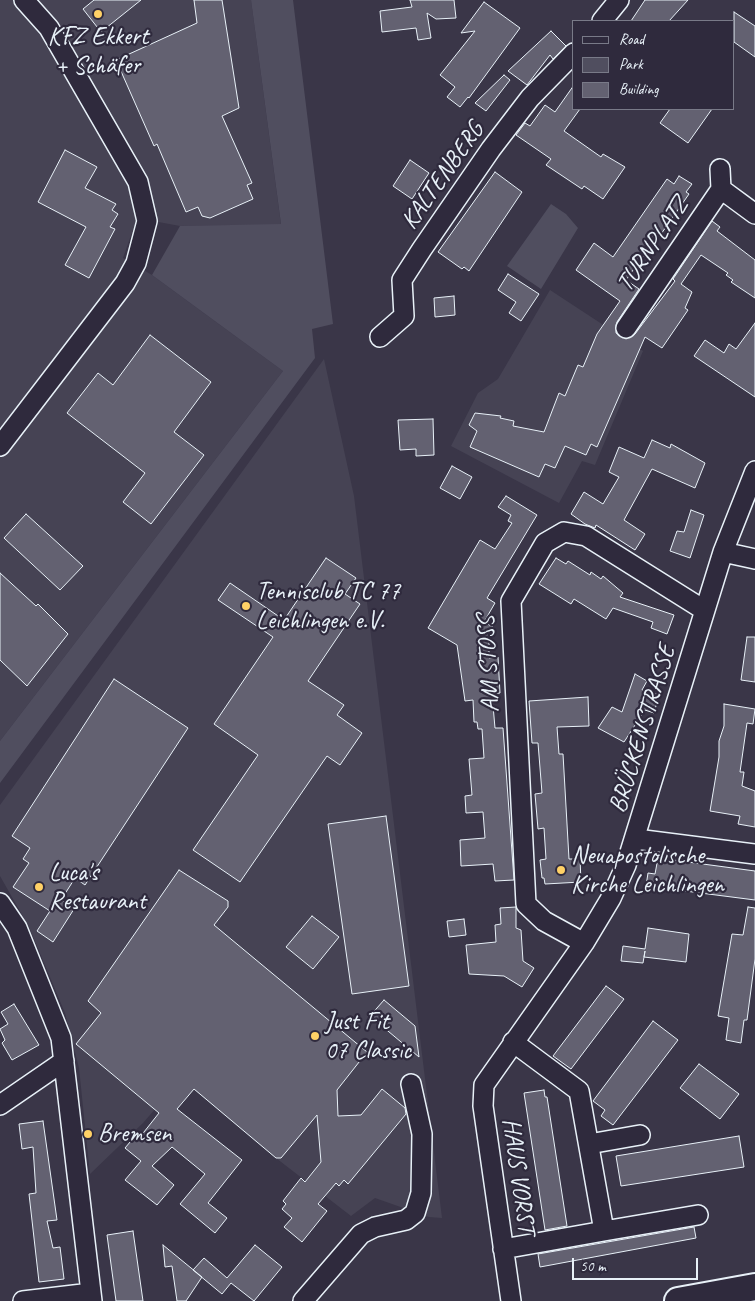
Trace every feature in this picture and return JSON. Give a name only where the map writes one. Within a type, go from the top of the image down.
[{"type":"main road","points":[[678,1301],[755,1287]]},
{"type":"street","points":[[0,446],[125,282],[136,263],[147,221],[138,182],[49,28],[24,0]]},
{"type":"street","points":[[603,20],[619,0]]},
{"type":"street","name":"KALTENBERG","points":[[380,337],[404,316],[402,280],[422,249],[491,149],[530,98],[572,55]]},
{"type":"street","name":"TURNPLATZ","points":[[626,328],[721,189],[720,169]]},
{"type":"street","name":"TURNPLATZ","points":[[721,189],[755,214]]},
{"type":"street","name":"BRÜCKENSTRASSE","points":[[499,1062],[584,944],[611,898],[636,839],[704,610],[723,552],[755,472]]},
{"type":"street","name":"AM STOSS","points":[[584,944],[544,921],[526,904],[511,601],[544,543],[564,532],[586,536],[704,610]]},
{"type":"street","points":[[723,552],[755,558]]},
{"type":"street","points":[[636,839],[755,854]]},
{"type":"street","points":[[0,902],[17,928],[61,1038],[91,1297],[23,1301]]},
{"type":"street","points":[[513,1042],[579,1091],[604,1231]]},
{"type":"street","points":[[0,1105],[64,1061]]},
{"type":"street","name":"HAUS VORST","points":[[499,1062],[484,1085],[483,1106],[511,1301]]},
{"type":"street","points":[[303,1301],[361,1234],[375,1227],[406,1220],[415,1213],[421,1194],[422,1134],[410,1084]]},
{"type":"street","points":[[589,1144],[640,1135]]},
{"type":"street","points":[[503,1249],[698,1215]]},
{"type":"shaded area","points":[[0,0],[251,0],[281,225],[180,226],[137,218],[123,258],[152,275],[283,371],[0,741]]},
{"type":"shaded area","points":[[550,290],[643,351],[595,465],[582,461],[559,503],[451,446],[478,393],[498,379]]},
{"type":"shaded area","points":[[324,359],[354,496],[442,1218],[429,1217],[375,1198],[351,1216],[263,1148],[181,1079],[143,1123],[90,1174],[79,1068],[65,1013],[29,927],[0,876],[0,805]]},
{"type":"green space","points":[[251,0],[293,0],[333,324],[312,329],[315,358],[0,783],[0,741],[283,371],[152,275],[180,226],[281,224]]},
{"type":"green space","points":[[551,204],[566,214],[578,228],[541,289],[507,266]]},
{"type":"building","points":[[94,0],[141,0],[101,32],[83,9]]},
{"type":"building","points":[[194,0],[222,0],[239,108],[222,116],[252,183],[247,185],[253,199],[210,218],[202,216],[198,207],[186,212],[157,144],[154,146],[116,60],[197,23]]},
{"type":"building","points":[[410,0],[454,0],[456,18],[436,19],[427,13],[431,38],[418,40],[416,28],[382,32],[380,11],[412,7]]},
{"type":"building","points":[[645,0],[688,0],[670,20],[632,20]]},
{"type":"building","points":[[484,2],[520,28],[469,98],[460,107],[447,97],[455,87],[440,75],[475,31],[461,33]]},
{"type":"building","points":[[734,12],[755,26],[755,57],[735,43]]},
{"type":"building","points":[[551,31],[566,46],[553,59],[550,55],[527,85],[508,71]]},
{"type":"building","points":[[504,75],[510,80],[486,111],[475,103]]},
{"type":"building","points":[[572,88],[572,110],[579,110],[564,131],[601,157],[603,154],[625,167],[603,199],[584,186],[582,189],[546,165],[551,159],[516,135],[525,123],[530,126],[545,105],[555,112]]},
{"type":"building","points":[[669,110],[711,110],[688,143],[660,123]]},
{"type":"building","points":[[65,150],[97,167],[85,188],[116,204],[112,210],[118,214],[110,227],[115,229],[89,278],[65,265],[86,227],[38,202]]},
{"type":"building","points":[[410,160],[429,173],[412,199],[393,186]]},
{"type":"building","points":[[495,172],[522,192],[469,271],[464,267],[462,269],[438,252]]},
{"type":"building","points":[[679,176],[692,184],[686,192],[689,194],[645,257],[643,256],[626,280],[639,289],[617,322],[616,333],[626,339],[635,334],[675,281],[673,279],[712,221],[720,227],[717,231],[755,260],[755,298],[731,282],[733,280],[726,275],[728,273],[701,255],[681,284],[692,292],[685,308],[688,310],[662,348],[645,337],[597,447],[591,444],[586,455],[565,446],[555,468],[545,464],[539,477],[470,447],[477,431],[469,425],[475,413],[501,416],[500,418],[514,421],[513,426],[544,432],[559,393],[565,396],[578,365],[583,367],[597,334],[620,301],[576,270],[594,243],[613,257],[667,179],[674,184]]},
{"type":"building","points":[[508,274],[539,294],[521,321],[509,313],[516,302],[498,290]]},
{"type":"building","points":[[454,296],[455,315],[435,317],[434,298]]},
{"type":"building","points":[[755,323],[755,397],[694,356],[705,340],[724,353],[729,344],[736,349]]},
{"type":"building","points":[[150,335],[211,382],[174,432],[204,455],[151,524],[123,502],[145,473],[67,413],[98,373],[113,385]]},
{"type":"building","points":[[433,419],[434,455],[416,456],[416,449],[400,450],[398,420]]},
{"type":"building","points":[[652,440],[670,448],[671,444],[705,463],[695,488],[652,469],[624,520],[645,534],[635,550],[596,525],[595,528],[585,524],[571,514],[584,492],[603,504],[619,477],[609,472],[619,447],[644,458]]},
{"type":"building","points":[[452,466],[472,477],[460,499],[440,488]]},
{"type":"building","points":[[506,496],[537,515],[487,598],[495,603],[484,622],[493,627],[489,633],[489,658],[498,657],[500,693],[492,694],[495,728],[503,728],[514,880],[495,881],[493,864],[461,866],[460,840],[485,838],[483,812],[466,813],[465,796],[472,795],[469,759],[484,758],[482,729],[478,729],[477,722],[474,722],[473,700],[465,701],[457,645],[428,628],[480,540],[495,549],[512,523],[508,521],[511,515],[498,507]]},
{"type":"building","points":[[691,510],[704,515],[690,558],[670,551],[677,531],[684,532]]},
{"type":"building","points":[[26,514],[83,566],[60,590],[4,538]]},
{"type":"building","points":[[326,558],[356,578],[345,594],[360,604],[308,681],[344,705],[337,715],[362,733],[340,765],[327,756],[240,882],[193,850],[258,755],[214,724],[273,637],[218,600],[230,583],[284,620]]},
{"type":"building","points":[[556,558],[566,564],[568,561],[590,575],[591,572],[601,579],[603,576],[623,593],[620,597],[674,615],[667,634],[651,628],[653,622],[613,608],[606,619],[574,599],[571,604],[539,584]]},
{"type":"building","points":[[0,573],[36,606],[38,604],[68,634],[27,686],[0,660]]},
{"type":"building","points":[[747,637],[755,637],[755,682],[741,680]]},
{"type":"building","points":[[635,674],[647,681],[642,690],[659,695],[654,713],[645,710],[624,742],[598,728],[612,707],[622,712]]},
{"type":"building","points":[[114,679],[188,728],[85,885],[75,878],[61,900],[74,909],[53,942],[37,931],[50,911],[13,887],[29,863],[23,859],[30,848],[12,836]]},
{"type":"building","points":[[588,697],[589,726],[557,727],[559,754],[563,754],[569,859],[580,859],[581,882],[545,884],[544,878],[542,878],[540,860],[546,859],[544,828],[538,829],[535,794],[542,793],[538,743],[532,743],[529,701]]},
{"type":"building","points":[[724,704],[755,709],[753,724],[747,723],[740,772],[744,772],[742,786],[755,791],[755,827],[738,824],[740,816],[710,811],[719,757],[719,741],[724,726]]},
{"type":"building","points":[[386,816],[409,986],[352,994],[328,824]]},
{"type":"building","points":[[658,858],[755,871],[755,900],[646,886],[648,873],[655,874]]},
{"type":"building","points":[[179,870],[228,901],[228,907],[214,925],[367,1052],[337,1090],[338,1116],[361,1115],[382,1089],[405,1108],[406,1114],[348,1184],[344,1180],[339,1186],[336,1183],[318,1204],[327,1211],[302,1242],[284,1227],[292,1218],[282,1209],[286,1204],[283,1201],[301,1178],[305,1182],[321,1162],[317,1115],[281,1158],[276,1158],[194,1089],[177,1109],[242,1160],[208,1203],[227,1218],[215,1233],[180,1204],[205,1174],[172,1147],[152,1166],[174,1185],[157,1205],[125,1180],[141,1161],[125,1148],[136,1135],[140,1137],[159,1113],[76,1044],[101,1013],[88,1001]]},
{"type":"building","points":[[516,907],[516,928],[521,930],[523,961],[534,968],[522,987],[504,976],[469,974],[466,945],[496,942],[495,925],[501,924],[500,908]]},
{"type":"building","points":[[748,907],[755,908],[755,959],[747,1020],[744,1020],[741,1043],[726,1040],[729,1018],[718,1016],[732,934],[743,935]]},
{"type":"building","points":[[312,916],[339,937],[313,969],[286,947]]},
{"type":"building","points":[[464,919],[466,935],[449,937],[447,921]]},
{"type":"building","points":[[648,928],[689,934],[686,962],[644,957],[643,963],[621,961],[623,946],[645,949]]},
{"type":"building","points":[[606,986],[624,999],[571,1069],[553,1056]]},
{"type":"building","points":[[384,1000],[415,1026],[419,1057],[370,1016]]},
{"type":"building","points":[[14,1004],[39,1045],[12,1060],[2,1043],[5,1040],[0,1029],[8,1024],[1,1012]]},
{"type":"building","points":[[653,1021],[678,1040],[613,1125],[601,1116],[605,1110],[593,1101]]},
{"type":"building","points":[[699,1064],[739,1094],[720,1119],[680,1088]]},
{"type":"building","points":[[544,1090],[545,1097],[547,1097],[567,1226],[545,1230],[524,1093]]},
{"type":"building","points":[[43,1121],[57,1220],[47,1221],[53,1248],[60,1247],[64,1279],[39,1282],[29,1194],[36,1193],[33,1147],[22,1149],[19,1124]]},
{"type":"building","points":[[739,1136],[744,1167],[621,1186],[616,1156]]},
{"type":"building","points":[[694,1227],[696,1238],[540,1267],[538,1254]]},
{"type":"building","points":[[133,1231],[143,1301],[116,1301],[107,1235]]},
{"type":"building","points":[[163,1245],[202,1277],[186,1301],[177,1301],[172,1266],[165,1267]]},
{"type":"building","points":[[255,1245],[282,1267],[254,1301],[231,1283],[222,1294],[193,1270],[204,1258],[227,1278]]},
{"type":"place","name":"KFZ Ekkert + Schäfer","points":[[98,14]]},
{"type":"place","name":"Tennisclub TC 77 Leichlingen e.V.","points":[[246,606]]},
{"type":"place","name":"Neuapostolische Kirche Leichlingen","points":[[561,870]]},
{"type":"place","name":"Luca's Restaurant","points":[[39,887]]},
{"type":"place","name":"Just Fit 07 Classic","points":[[315,1036]]},
{"type":"place","name":"Bremsen","points":[[88,1134]]}]
